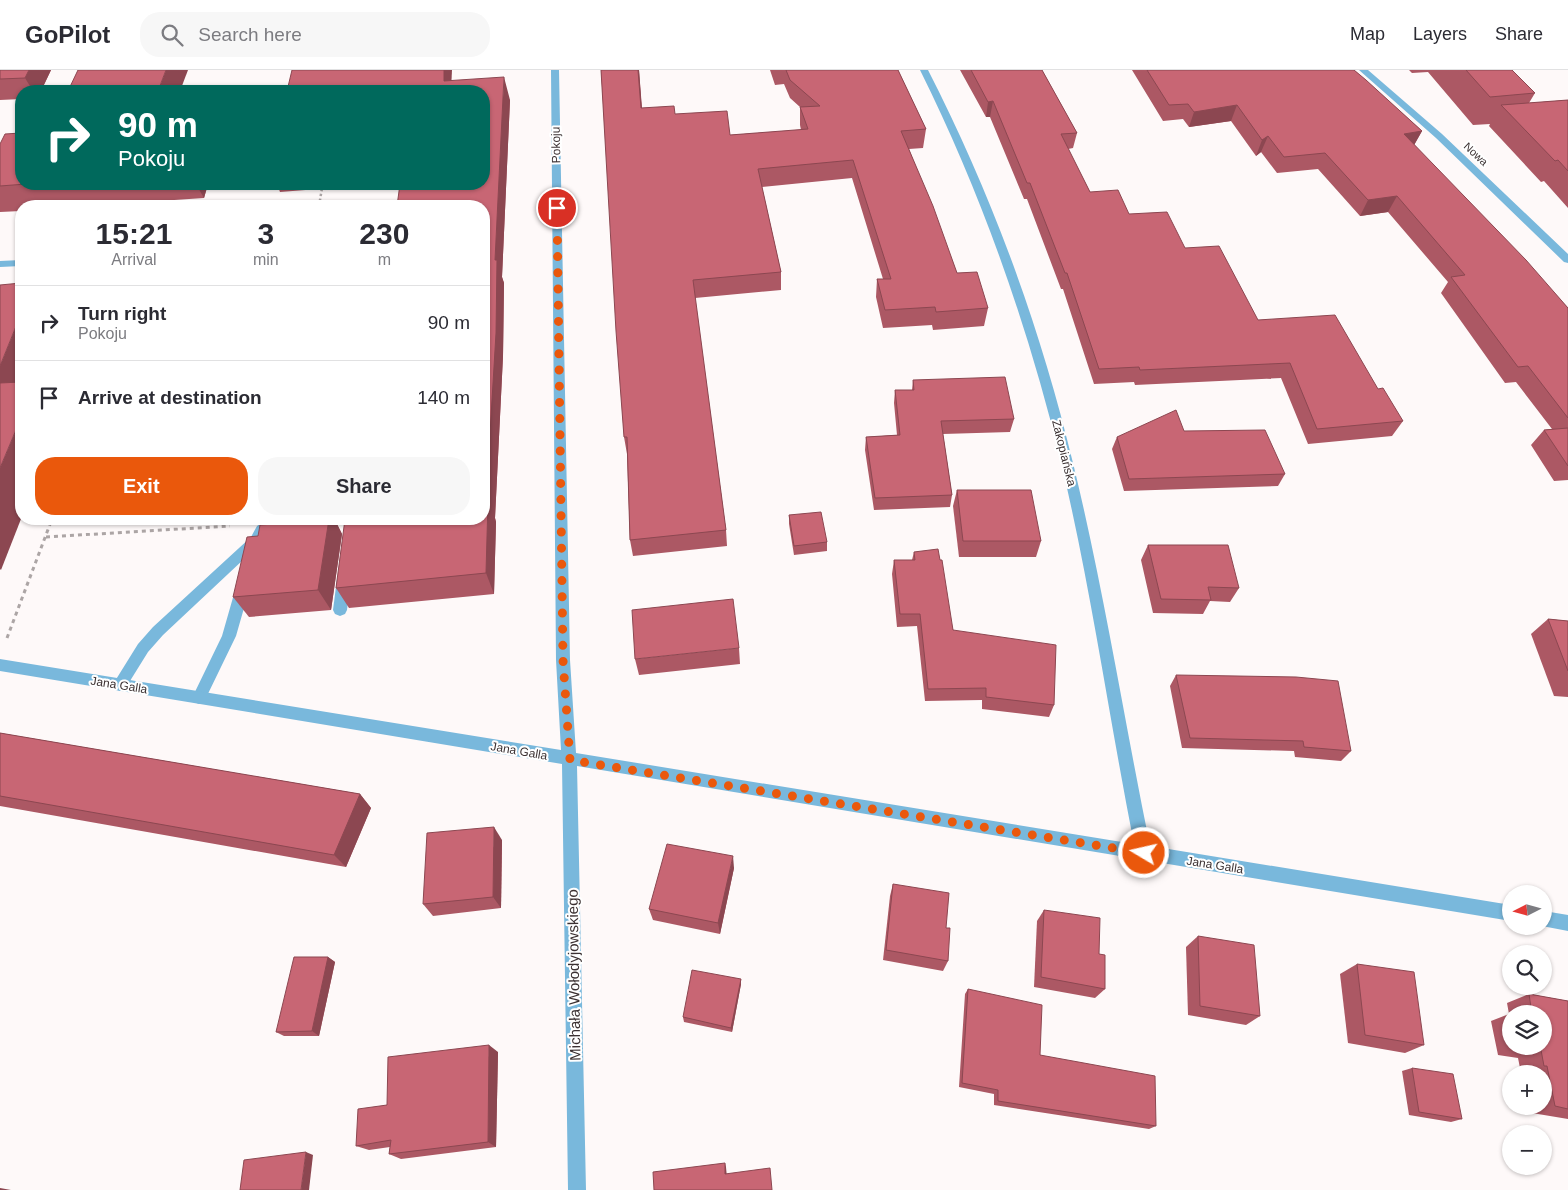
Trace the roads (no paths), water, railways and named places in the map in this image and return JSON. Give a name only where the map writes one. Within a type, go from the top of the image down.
[{"type":"street","name":"Pokoju","points":[[555,70],[563,660],[570,760]]},
{"type":"street","name":"Zakopiańska","points":[[924,70],[962,148],[992,219],[1019,293],[1042,368],[1067,463],[1089,565],[1144,853]]},
{"type":"street","name":"Nowa","points":[[1363,70],[1446,143],[1568,260]]},
{"type":"street","points":[[0,264],[15,263]]},
{"type":"street","points":[[120,685],[143,648],[158,631],[254,541],[268,525]]},
{"type":"street","points":[[199,698],[229,636],[254,541]]},
{"type":"street","points":[[340,610],[346,563]]},
{"type":"street","name":"Jana Galla","points":[[0,665],[1502,912]]},
{"type":"street","name":"Michała Wołodyjowskiego","points":[[570,760],[578,1190]]},
{"type":"street","points":[[1552,920],[1568,923]]}]
